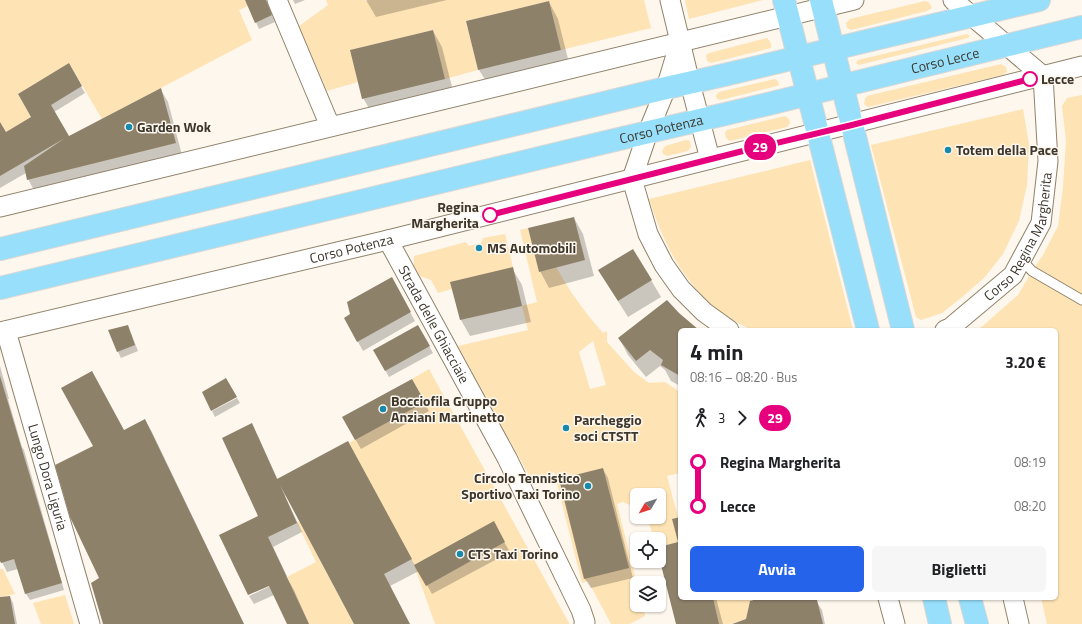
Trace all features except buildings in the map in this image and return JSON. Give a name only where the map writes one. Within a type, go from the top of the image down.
[{"type":"main road","points":[[0,250],[666,88],[1039,0]]},
{"type":"main road","points":[[822,4],[903,328]]},
{"type":"main road","points":[[787,8],[868,328]]},
{"type":"main road","name":"Corso Lecce","points":[[808,94],[1082,27]]},
{"type":"main road","name":"Corso Potenza","points":[[0,288],[808,94]]},
{"type":"main road","points":[[934,600],[940,624]]},
{"type":"main road","points":[[971,600],[977,624]]},
{"type":"street","points":[[277,0],[330,126]]},
{"type":"street","points":[[670,0],[710,159]]},
{"type":"street","points":[[0,207],[680,42],[787,8],[854,0]]},
{"type":"street","points":[[953,0],[1043,76]]},
{"type":"street","points":[[680,42],[666,88],[648,132],[632,180],[648,234],[664,265],[681,289],[704,312],[727,328]]},
{"type":"street","points":[[819,133],[1082,66]]},
{"type":"street","name":"Corso Regina Margherita","points":[[949,328],[1013,275],[1041,223],[1048,161],[1043,76]]},
{"type":"street","name":"Corso Potenza","points":[[3,331],[388,240],[819,133]]},
{"type":"street","name":"Strada delle Ghiacciaie","points":[[388,240],[507,458],[581,610],[585,622],[584,624]]},
{"type":"street","name":"Lungo Dora Liguria","points":[[3,331],[90,624]]},
{"type":"street","points":[[889,600],[895,624]]},
{"type":"street","points":[[1013,600],[1019,624]]},
{"type":"lane","points":[[1022,259],[1032,271],[1082,300]]},
{"type":"shaded area","points":[[0,0],[245,0],[248,6],[239,10],[252,40],[102,119],[69,63],[18,94],[31,117],[6,132],[0,122]]},
{"type":"shaded area","points":[[326,0],[644,0],[651,28],[561,50],[549,1],[466,21],[478,70],[445,79],[433,30],[351,50],[358,82],[327,91],[299,26],[328,5]]},
{"type":"shaded area","points":[[685,0],[763,0],[689,19]]},
{"type":"shaded area","points":[[925,1],[930,4],[932,8],[927,11],[851,30],[847,28],[846,23],[850,19]]},
{"type":"shaded area","points":[[967,34],[970,36],[968,38],[859,65],[856,63],[858,60]]},
{"type":"shaded area","points":[[767,38],[771,48],[711,63],[707,61],[706,55],[709,53]]},
{"type":"shaded area","points":[[1001,64],[1006,67],[1007,72],[1003,75],[868,107],[864,104],[867,96]]},
{"type":"shaded area","points":[[775,79],[778,81],[779,85],[777,86],[721,100],[717,99],[716,95],[719,92]]},
{"type":"shaded area","points":[[1082,95],[1082,624],[1047,624],[1041,600],[1058,600],[1058,328],[980,328],[1018,295],[1043,255],[1058,226],[1063,187],[1066,141],[1062,106],[1067,98]]},
{"type":"shaded area","points":[[1023,109],[1029,144],[1027,185],[1019,221],[1003,254],[984,278],[942,313],[921,320],[916,317],[871,145]]},
{"type":"shaded area","points":[[785,116],[789,119],[790,123],[787,127],[730,141],[726,138],[725,133],[727,130]]},
{"type":"shaded area","points":[[686,140],[690,141],[691,147],[688,151],[667,156],[663,154],[662,151],[665,146]]},
{"type":"shaded area","points":[[810,160],[852,328],[749,328],[732,320],[717,310],[683,272],[669,249],[658,225],[649,199]]},
{"type":"shaded area","points":[[528,228],[539,271],[556,267],[571,292],[587,314],[603,333],[607,331],[607,342],[634,372],[649,383],[665,382],[678,391],[678,473],[667,476],[678,517],[672,519],[678,542],[666,545],[666,532],[652,532],[649,524],[666,524],[666,488],[630,488],[630,505],[623,502],[617,504],[630,556],[630,568],[633,568],[635,576],[630,576],[630,612],[644,612],[645,616],[630,624],[611,624],[588,581],[582,583],[554,472],[533,483],[458,346],[528,330],[522,306],[537,302],[520,230]],"holes":[[[593,341],[606,385],[590,389],[579,352]]]},
{"type":"shaded area","points":[[505,234],[513,267],[452,289],[438,293],[431,280],[420,276],[414,266],[414,256],[466,242],[469,246],[481,243],[483,238]]},
{"type":"shaded area","points":[[429,369],[569,624],[435,624],[414,565],[349,443],[424,402],[412,379]]},
{"type":"shaded area","points":[[299,521],[354,624],[309,624],[287,577],[316,562],[297,523]]},
{"type":"shaded area","points":[[0,569],[3,569],[15,594],[0,597]]},
{"type":"shaded area","points":[[65,595],[74,624],[41,624],[33,603]]},
{"type":"shaded area","points":[[713,600],[754,600],[750,601],[746,619],[730,624],[719,624]]},
{"type":"bus line","name":"29","points":[[490,215],[1030,79]]},
{"type":"place","name":"Lecce","points":[[1030,79]]},
{"type":"place","name":"Garden Wok","points":[[129,127]]},
{"type":"place","name":"Totem della Pace","points":[[948,150]]},
{"type":"place","name":"Regina Margherita","points":[[490,215]]},
{"type":"place","name":"MS Automobili","points":[[479,248]]},
{"type":"place","name":"Bocciofila Gruppo Anziani Martinetto","points":[[383,409]]},
{"type":"place","name":"Parcheggio soci CTSTT","points":[[566,428]]},
{"type":"place","name":"Circolo Tennistico Sportivo Taxi Torino","points":[[588,486]]},
{"type":"place","name":"CTS Taxi Torino","points":[[460,554]]}]
